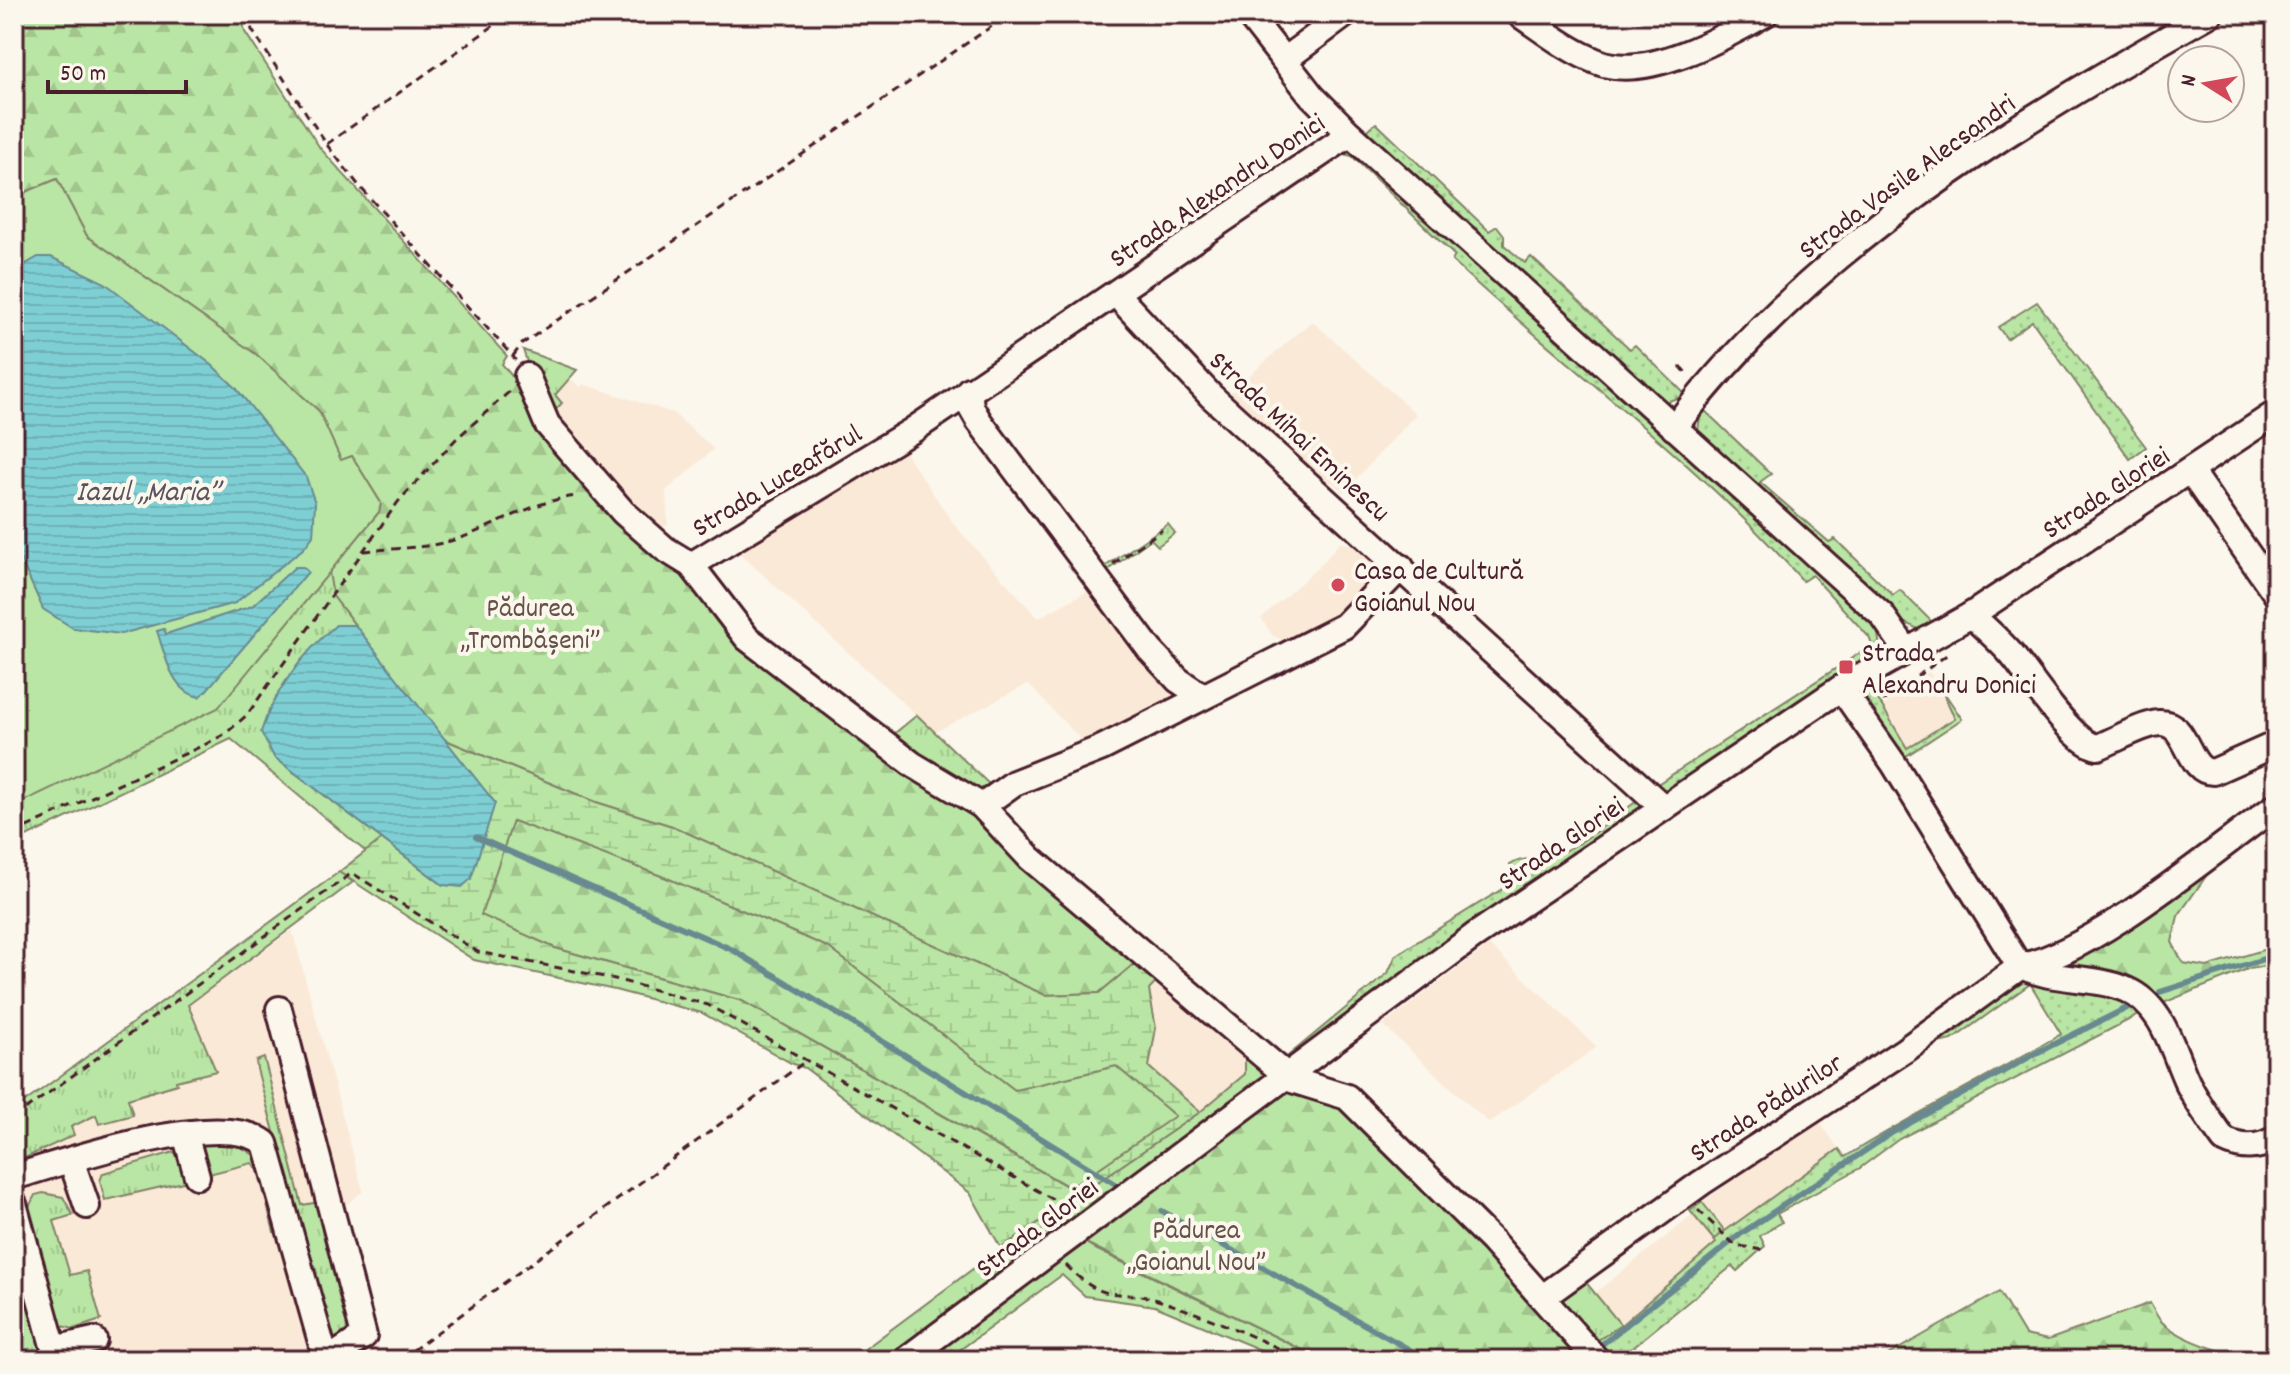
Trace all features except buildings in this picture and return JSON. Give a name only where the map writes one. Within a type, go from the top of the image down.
[{"type":"street","name":"Strada Alexandru Donici","points":[[1248,14],[1350,134],[1882,615],[1907,651]]},
{"type":"street","points":[[1284,60],[1346,14]]},
{"type":"street","points":[[1519,14],[1571,49],[1600,63],[1630,68],[1723,38],[1765,14]]},
{"type":"street","name":"Strada Vasile Alecsandri","points":[[1674,428],[1741,347],[1879,225],[1995,141],[2210,14]]},
{"type":"street","name":"Strada Alexandru Donici","points":[[1116,294],[1350,134]]},
{"type":"street","name":"Strada Luceafărul","points":[[1116,294],[832,482],[691,565],[747,638],[912,764],[982,806],[1030,858],[1285,1074]]},
{"type":"street","name":"Strada Mihai Eminescu","points":[[1116,294],[1211,396],[1664,808]]},
{"type":"street","points":[[520,366],[547,424],[607,494],[647,535],[691,565]]},
{"type":"street","points":[[969,390],[971,407],[979,421],[1150,650],[1178,680],[1202,696]]},
{"type":"street","name":"Strada Gloriei","points":[[905,1360],[1474,936],[1841,688],[1971,615],[2276,413]]},
{"type":"street","points":[[2190,471],[2276,594]]},
{"type":"street","points":[[982,806],[1014,783],[1102,748],[1344,626],[1401,567]]},
{"type":"street","points":[[1971,615],[2010,653],[2064,721],[2091,746],[2098,747],[2158,723],[2169,724],[2180,733],[2200,768],[2213,772],[2276,744]]},
{"type":"street","points":[[1841,688],[1894,764],[2021,966],[2062,979],[2126,989],[2147,1003],[2167,1032],[2188,1083],[2224,1140],[2236,1146],[2273,1147]]},
{"type":"street","name":"Strada Pădurilor","points":[[1543,1297],[1684,1196],[1905,1050],[2021,966],[2044,962],[2104,928],[2276,806]]},
{"type":"street","points":[[14,1177],[71,1160],[185,1134],[232,1132],[256,1136],[265,1143],[327,1360],[364,1336],[279,1009]]},
{"type":"street","points":[[1285,1074],[1347,1097],[1543,1297],[1597,1360]]},
{"type":"street","points":[[185,1134],[197,1176]]},
{"type":"street","points":[[71,1160],[87,1206]]},
{"type":"street","points":[[14,1204],[55,1355],[94,1340]]},
{"type":"path","points":[[248,14],[252,30],[327,145],[360,187],[520,366]]},
{"type":"path","points":[[327,145],[510,14]]},
{"type":"path","points":[[14,833],[225,734],[247,715],[398,502],[520,366],[522,344],[1010,14]]},
{"type":"path","points":[[362,551],[425,547],[458,539],[559,497],[607,494]]},
{"type":"path","points":[[1096,575],[1162,530]]},
{"type":"path","points":[[1883,701],[1948,654],[1937,634]]},
{"type":"path","points":[[14,1118],[352,873],[478,952],[615,979],[708,1005],[1093,1222]]},
{"type":"path","points":[[401,1359],[808,1059]]},
{"type":"path","points":[[1684,1196],[1735,1245],[1762,1250]]},
{"type":"path","points":[[1053,1252],[1087,1286],[1107,1294],[1156,1299],[1231,1326],[1304,1360]]},
{"type":"shaded area","points":[[1312,321],[1416,414],[1344,492],[1332,482],[1321,485],[1225,397]]},
{"type":"shaded area","points":[[571,379],[580,387],[583,384],[673,413],[714,449],[666,491],[668,525],[654,529],[547,419],[555,396]]},
{"type":"shaded area","points":[[900,445],[956,527],[1038,618],[1090,590],[1177,698],[1086,745],[1028,684],[935,732],[734,548]]},
{"type":"shaded area","points":[[1339,543],[1353,544],[1389,572],[1341,622],[1298,647],[1272,635],[1261,618],[1323,563]]},
{"type":"shaded area","points":[[1929,672],[1962,719],[1903,758],[1871,715]]},
{"type":"shaded area","points":[[292,930],[363,1191],[340,1210],[382,1360],[37,1360],[14,1275],[14,1132]]},
{"type":"shaded area","points":[[1489,945],[1597,1047],[1489,1123],[1383,1025]]},
{"type":"shaded area","points":[[1162,976],[1245,1049],[1246,1074],[1200,1112],[1149,1067],[1156,1028],[1149,990]]},
{"type":"shaded area","points":[[1818,1120],[1839,1149],[1725,1231],[1702,1202]]},
{"type":"shaded area","points":[[1693,1215],[1717,1243],[1621,1325],[1595,1293]]},
{"type":"green space","name":"Pădurea „Trombășeni”","points":[[14,14],[241,14],[245,32],[320,148],[507,356],[502,364],[643,538],[959,801],[998,844],[1140,959],[1099,993],[1045,995],[672,826],[596,802],[443,739],[333,596],[329,572],[379,512],[381,503],[352,456],[341,461],[319,411],[257,355],[87,236],[57,179],[14,197]]},
{"type":"green space","points":[[1376,123],[1489,231],[1497,226],[1504,235],[1504,245],[1525,263],[1531,257],[1630,349],[1635,345],[1686,395],[1666,402],[1653,400],[1363,134]]},
{"type":"green space","points":[[1350,142],[1876,620],[1880,648],[1664,795],[1656,785],[1872,645],[1869,637],[1812,575],[1803,581],[1676,455],[1452,261],[1455,256],[1352,156],[1335,152]]},
{"type":"green space","points":[[57,179],[319,411],[333,596],[355,625],[336,625],[274,757],[382,839],[366,852],[231,739],[14,843],[14,197]]},
{"type":"green space","points":[[57,179],[87,236],[257,355],[319,411],[341,460],[352,456],[381,503],[379,512],[218,708],[14,806],[14,197]]},
{"type":"green space","points":[[2037,302],[2146,447],[2130,459],[2032,321],[2007,339],[1998,327]]},
{"type":"green space","points":[[523,350],[577,370],[555,395],[562,403],[547,419]]},
{"type":"green space","points":[[1701,407],[1771,474],[1760,482],[1829,542],[1835,539],[1893,595],[1900,590],[1933,623],[1920,630],[1903,622],[1701,447],[1697,439]]},
{"type":"green space","points":[[1168,524],[1175,533],[1158,546],[1151,539],[1103,574],[1103,568]]},
{"type":"green space","points":[[1939,685],[1962,719],[1903,758],[1860,692],[1865,688],[1873,691],[1907,748],[1955,718]]},
{"type":"green space","points":[[917,715],[991,786],[974,796],[889,738]]},
{"type":"green space","points":[[443,739],[596,802],[672,826],[1045,995],[1099,993],[1140,959],[1162,976],[1149,990],[1156,1028],[1149,1067],[1200,1112],[1001,1248],[970,1193],[805,1068],[702,1013],[615,990],[474,960],[339,872],[382,839],[443,885],[495,803]],"holes":[[[513,821],[667,878],[828,947],[1015,1090],[1116,1066],[1175,1116],[1070,1188],[742,1001],[555,948],[481,915]]]},
{"type":"green space","points":[[1637,794],[1648,804],[1644,811],[1291,1058],[1288,1056],[1388,973],[1396,955],[1515,881],[1510,865],[1545,858],[1570,848],[1637,801]]},
{"type":"green space","points":[[513,820],[667,878],[828,947],[1015,1090],[1116,1066],[1176,1116],[1071,1188],[742,1001],[555,948],[480,915]]},
{"type":"green space","points":[[2221,855],[2178,916],[2172,942],[2183,963],[2207,967],[2276,946],[2276,965],[2250,968],[2161,1004],[2042,968]]},
{"type":"green space","points":[[339,872],[353,882],[188,1005],[216,1071],[176,1081],[177,1084],[128,1099],[133,1115],[99,1124],[96,1115],[71,1127],[74,1135],[14,1163],[14,1110]]},
{"type":"green space","points":[[2022,975],[2037,979],[1952,1040],[1938,1043],[1836,1108]]},
{"type":"green space","points":[[2037,979],[2126,995],[2146,1011],[1899,1139],[1860,1168],[1777,1214],[1782,1222],[1760,1236],[1765,1246],[1737,1271],[1732,1266],[1617,1360],[1606,1360],[1589,1346],[1621,1325],[1716,1243],[1714,1240],[1725,1231],[1839,1149],[1845,1157],[2061,1034],[2031,985]]},
{"type":"green space","points":[[1245,1049],[1262,1064],[1265,1081],[889,1360],[850,1360],[1001,1248],[1200,1112],[1245,1074]]},
{"type":"green space","points":[[264,1058],[302,1205],[320,1202],[351,1325],[349,1332],[337,1340],[330,1338],[257,1069],[256,1061]]},
{"type":"green space","name":"Pădurea „Goianul Nou”","points":[[1290,1088],[1343,1104],[1588,1360],[1323,1360],[1086,1243]]},
{"type":"green space","points":[[215,1142],[241,1147],[257,1157],[277,1230],[274,1232],[258,1170],[252,1163],[201,1176],[198,1146]]},
{"type":"green space","points":[[174,1152],[182,1153],[192,1180],[105,1200],[100,1181],[103,1173]]},
{"type":"green space","points":[[43,1193],[63,1197],[73,1215],[54,1221],[70,1275],[87,1271],[101,1320],[73,1329],[59,1325],[26,1213],[35,1195]]},
{"type":"green space","points":[[1702,1202],[1725,1231],[1714,1240],[1690,1211]]},
{"type":"green space","points":[[14,1241],[47,1360],[14,1360]]},
{"type":"green space","points":[[1086,1243],[1323,1360],[1285,1360],[1155,1306],[1085,1296],[1062,1275],[946,1360],[924,1360]]},
{"type":"green space","points":[[1584,1280],[1621,1325],[1589,1346],[1554,1301]]},
{"type":"green space","points":[[1999,1292],[2025,1335],[2048,1340],[2150,1303],[2160,1320],[2182,1336],[2234,1354],[2251,1357],[2276,1353],[2276,1360],[1879,1360]]},
{"type":"water","name":"Iazul „Maria”","points":[[38,257],[51,257],[105,283],[212,365],[236,388],[306,477],[315,503],[313,536],[304,548],[235,603],[121,634],[73,628],[43,609],[14,545],[14,271]]},
{"type":"water","points":[[295,567],[303,567],[308,572],[205,692],[199,697],[182,687],[170,670],[157,631],[164,629],[166,634],[252,606]]},
{"type":"water","points":[[336,625],[355,625],[495,803],[471,879],[462,887],[443,885],[274,757],[261,732],[273,702],[291,674],[312,647]]},
{"type":"waterway","points":[[476,837],[733,950],[1114,1183]]},
{"type":"waterway","points":[[2160,992],[2276,955]]},
{"type":"waterway","points":[[1601,1345],[1742,1233],[1893,1132],[2040,1051],[2127,1008]]},
{"type":"waterway","points":[[1162,1211],[1428,1360]]},
{"type":"place","name":"Casa de Cultură Goianul Nou","points":[[1338,585]]},
{"type":"place","name":"Strada Alexandru Donici","points":[[1846,667]]}]
